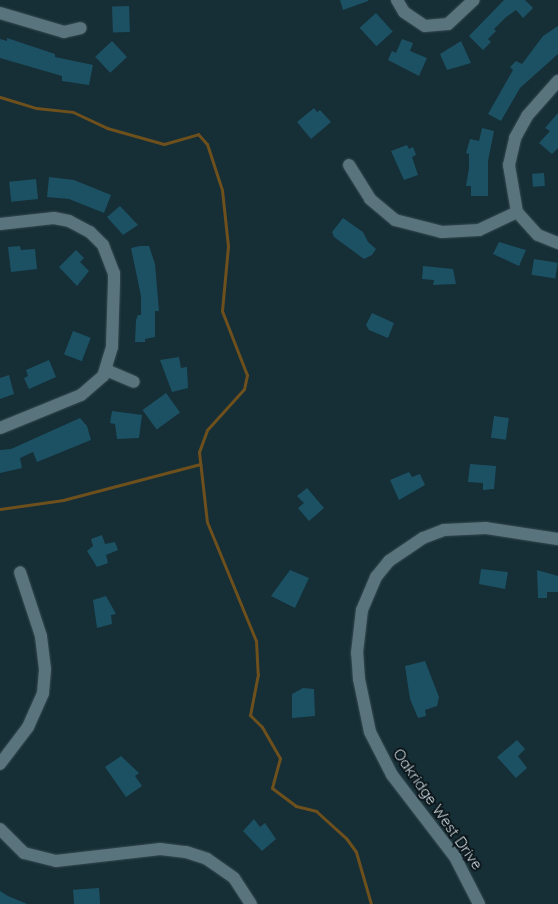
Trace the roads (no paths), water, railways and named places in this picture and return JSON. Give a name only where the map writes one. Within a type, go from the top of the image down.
[{"type":"street","points":[[397,0],[404,12],[425,26],[448,24],[474,0]]},
{"type":"street","points":[[0,13],[64,32],[82,28]]},
{"type":"street","points":[[558,81],[528,116],[515,138],[509,165],[516,212],[538,235],[558,243]]},
{"type":"street","points":[[350,165],[370,199],[396,220],[442,232],[479,230],[516,212]]},
{"type":"street","points":[[0,224],[54,218],[69,221],[90,232],[103,245],[114,273],[112,347],[103,376],[81,395],[0,428]]},
{"type":"street","points":[[106,370],[134,382]]},
{"type":"street","name":"Oakridge West Drive","points":[[479,904],[455,857],[392,775],[370,732],[358,680],[357,655],[362,610],[376,577],[389,561],[423,538],[444,530],[486,528],[558,538]]},
{"type":"street","points":[[0,764],[28,727],[44,692],[45,669],[41,636],[20,572]]},
{"type":"street","points":[[0,829],[24,853],[56,861],[160,849],[186,852],[207,859],[234,878],[251,904]]},
{"type":"waterway","points":[[0,97],[36,108],[73,112],[107,128],[164,144],[198,134],[207,144],[222,190],[228,246],[222,311],[247,375],[244,389],[207,430],[199,452],[207,522],[256,641],[258,674],[250,715],[262,727],[280,758],[272,788],[296,806],[316,811],[346,838],[356,852],[371,904]]},
{"type":"waterway","points":[[0,509],[63,500],[200,464]]}]
